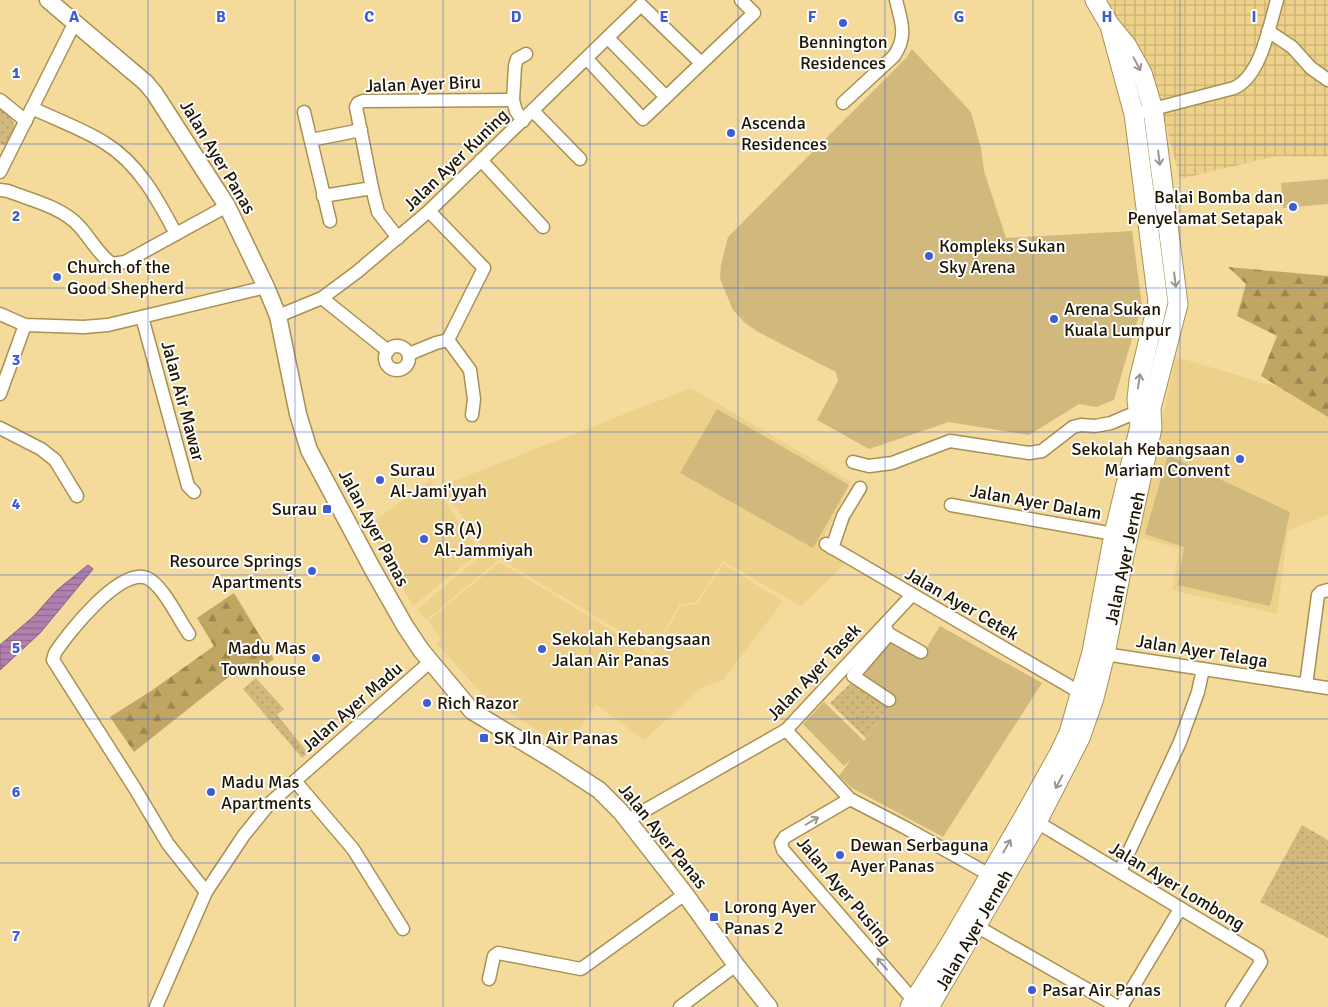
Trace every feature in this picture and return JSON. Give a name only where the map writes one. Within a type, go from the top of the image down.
[{"type":"main road","name":"Jalan Ayer Jerneh","points":[[971,922],[990,875],[1031,818],[1069,733],[1081,692],[1099,653],[1124,556],[1152,428],[1151,408],[1178,304],[1153,109],[1142,73],[1127,46],[1109,24],[1096,0]]},
{"type":"main road","name":"Jalan Ayer Jerneh","points":[[919,1006],[1080,738],[1094,698],[1114,534],[1140,426],[1137,400],[1139,380],[1158,302],[1134,114],[1109,24]]},
{"type":"street","name":"Jalan Ayer Panas","points":[[48,0],[146,83],[156,94],[227,206],[278,316],[298,414],[309,450],[405,626],[472,711],[599,790],[628,820],[768,1007]]},
{"type":"street","points":[[587,59],[643,119],[754,13],[742,0]]},
{"type":"street","points":[[843,103],[894,56],[901,46],[903,32],[896,0]]},
{"type":"street","points":[[1134,114],[1242,85],[1257,64],[1277,0]]},
{"type":"street","name":"Jalan Ayer Kuning","points":[[278,316],[322,298],[429,212],[641,5],[701,63]]},
{"type":"street","points":[[0,172],[4,152],[26,121],[75,22]]},
{"type":"street","points":[[1268,31],[1292,47],[1311,68],[1328,80]]},
{"type":"street","points":[[609,38],[666,97]]},
{"type":"street","points":[[523,121],[516,111],[514,100],[515,66],[517,59],[526,54]]},
{"type":"street","points":[[0,100],[26,121]]},
{"type":"street","name":"Jalan Ayer Biru","points":[[398,238],[378,212],[356,106],[358,103],[363,101],[514,100]]},
{"type":"street","points":[[32,108],[106,143],[133,167],[158,200],[176,234]]},
{"type":"street","points":[[533,111],[580,159]]},
{"type":"street","points":[[304,112],[330,221]]},
{"type":"street","points":[[311,140],[362,130]]},
{"type":"street","points":[[481,160],[543,226]]},
{"type":"street","points":[[324,196],[372,188]]},
{"type":"street","points":[[0,190],[64,214],[78,224],[103,258],[112,264],[124,262],[227,206]]},
{"type":"street","points":[[429,212],[484,268],[448,340]]},
{"type":"street","points":[[0,314],[25,325],[84,327],[108,325],[266,287]]},
{"type":"street","points":[[322,298],[388,351]]},
{"type":"street","name":"Jalan Air Mawar","points":[[142,317],[188,486],[194,492]]},
{"type":"street","points":[[0,394],[25,325]]},
{"type":"street","points":[[409,354],[436,342],[448,340]]},
{"type":"street","points":[[448,340],[470,370],[474,399],[472,415]]},
{"type":"street","points":[[397,346],[404,348],[409,354],[409,362],[403,368],[395,370],[388,366],[386,362],[388,351],[397,346]]},
{"type":"street","points":[[853,462],[869,466],[892,463],[950,441],[1029,453],[1042,451],[1073,427],[1111,423],[1139,411]]},
{"type":"street","points":[[0,428],[41,449],[55,460],[77,496]]},
{"type":"street","name":"Jalan Ayer Cetek","points":[[860,488],[843,516],[829,546],[1081,692]]},
{"type":"street","name":"Jalan Ayer Dalam","points":[[951,505],[1114,534]]},
{"type":"street","points":[[189,634],[158,587],[147,578],[134,577],[111,590],[82,618],[54,653],[53,660],[168,844],[206,892]]},
{"type":"street","points":[[1306,685],[1318,595],[1328,590]]},
{"type":"street","name":"Jalan Ayer Tasek","points":[[628,820],[786,730],[886,629],[912,595]]},
{"type":"street","points":[[889,700],[853,676],[886,629],[920,652]]},
{"type":"street","name":"Jalan Ayer Telaga","points":[[1099,653],[1328,688]]},
{"type":"street","name":"Jalan Ayer Madu","points":[[156,1007],[206,892],[244,835],[270,803],[431,661]]},
{"type":"street","points":[[1120,871],[1180,742],[1198,692],[1203,669]]},
{"type":"street","points":[[786,730],[850,799],[990,875]]},
{"type":"street","points":[[295,781],[353,849],[403,929]]},
{"type":"street","name":"Jalan Ayer Pusing","points":[[850,799],[785,837],[781,843],[783,850],[919,1006]]},
{"type":"street","name":"Jalan Ayer Lombong","points":[[1031,818],[1258,956],[1261,962],[1232,1007]]},
{"type":"street","points":[[489,979],[494,956],[498,953],[581,969],[684,894]]},
{"type":"street","points":[[971,922],[1120,1007],[1180,909]]},
{"type":"street","points":[[680,1007],[736,965]]},
{"type":"shaded area","points":[[1101,0],[1328,0],[1328,157],[1276,156],[1180,179],[1158,93]]},
{"type":"shaded area","name":"Kompleks Sukan Sky Arena","points":[[912,49],[971,112],[981,148],[984,171],[1006,238],[1132,231],[1142,305],[1114,400],[1096,407],[1079,404],[1029,435],[949,422],[869,449],[817,420],[838,381],[836,372],[758,332],[745,323],[733,310],[720,279],[721,265],[728,237],[906,58]]},
{"type":"shaded area","points":[[0,109],[13,121],[14,125],[8,145],[0,143]]},
{"type":"shaded area","points":[[1328,179],[1328,204],[1283,208],[1281,183]]},
{"type":"shaded area","name":"Sekolah Kebangsaan Mariam Convent","points":[[1176,357],[1328,402],[1328,515],[1288,530],[1277,614],[1172,590],[1180,549],[1136,536]]},
{"type":"shaded area","points":[[691,388],[851,482],[820,545],[847,562],[801,606],[723,561],[696,602],[680,604],[653,651],[500,559],[426,620],[417,609],[486,552],[441,486]]},
{"type":"shaded area","points":[[717,409],[849,485],[813,548],[680,473]]},
{"type":"shaded area","points":[[1168,455],[1290,512],[1270,606],[1178,585],[1184,547],[1145,534]]},
{"type":"shaded area","name":"SR (A) Al-Jammiyah","points":[[430,480],[480,552],[413,606],[368,526]]},
{"type":"shaded area","name":"Sekolah Kebangsaan Jalan Air Panas","points":[[500,562],[652,655],[681,606],[697,604],[723,564],[783,601],[723,680],[701,688],[644,740],[596,704],[567,748],[488,700],[436,643],[441,639],[428,621]]},
{"type":"shaded area","points":[[88,565],[93,569],[40,633],[0,670],[0,645],[33,617],[57,590]]},
{"type":"shaded area","points":[[940,626],[1042,683],[943,837],[852,788],[839,776],[852,758],[844,766],[803,724],[824,702],[864,741],[892,703],[863,677],[891,637],[922,655]]},
{"type":"shaded area","points":[[256,678],[284,709],[277,715],[308,753],[302,758],[243,689]]},
{"type":"shaded area","points":[[854,680],[891,704],[866,738],[830,703]]},
{"type":"shaded area","points":[[1302,825],[1328,840],[1328,938],[1260,902]]},
{"type":"green space","points":[[1228,267],[1328,276],[1328,417],[1261,376],[1277,336],[1237,316],[1246,284]]},
{"type":"green space","points":[[234,593],[274,659],[267,664],[246,663],[134,752],[110,717],[151,691],[214,646],[197,618]]},
{"type":"place","name":"Bennington Residences","points":[[843,23]]},
{"type":"place","name":"Ascenda Residences","points":[[731,133]]},
{"type":"place","name":"Balai Bomba dan Penyelamat Setapak","points":[[1293,207]]},
{"type":"place","name":"Kompleks Sukan Sky Arena","points":[[929,256]]},
{"type":"place","name":"Church of the Good Shepherd","points":[[57,277]]},
{"type":"place","name":"Arena Sukan Kuala Lumpur","points":[[1054,319]]},
{"type":"place","name":"Sekolah Kebangsaan Mariam Convent","points":[[1240,459]]},
{"type":"place","name":"Surau Al-Jami'yyah","points":[[380,480]]},
{"type":"place","name":"Surau","points":[[327,509]]},
{"type":"place","name":"SR (A) Al-Jammiyah","points":[[424,539]]},
{"type":"place","name":"Resource Springs Apartments","points":[[312,571]]},
{"type":"place","name":"Sekolah Kebangsaan Jalan Air Panas","points":[[542,649]]},
{"type":"place","name":"Madu Mas Townhouse","points":[[316,658]]},
{"type":"place","name":"Rich Razor","points":[[427,703]]},
{"type":"place","name":"SK Jln Air Panas","points":[[484,738]]},
{"type":"place","name":"Madu Mas Apartments","points":[[211,792]]},
{"type":"place","name":"Dewan Serbaguna Ayer Panas","points":[[840,855]]},
{"type":"place","name":"Lorong Ayer Panas 2","points":[[714,917]]},
{"type":"place","name":"Pasar Air Panas","points":[[1032,990]]}]
